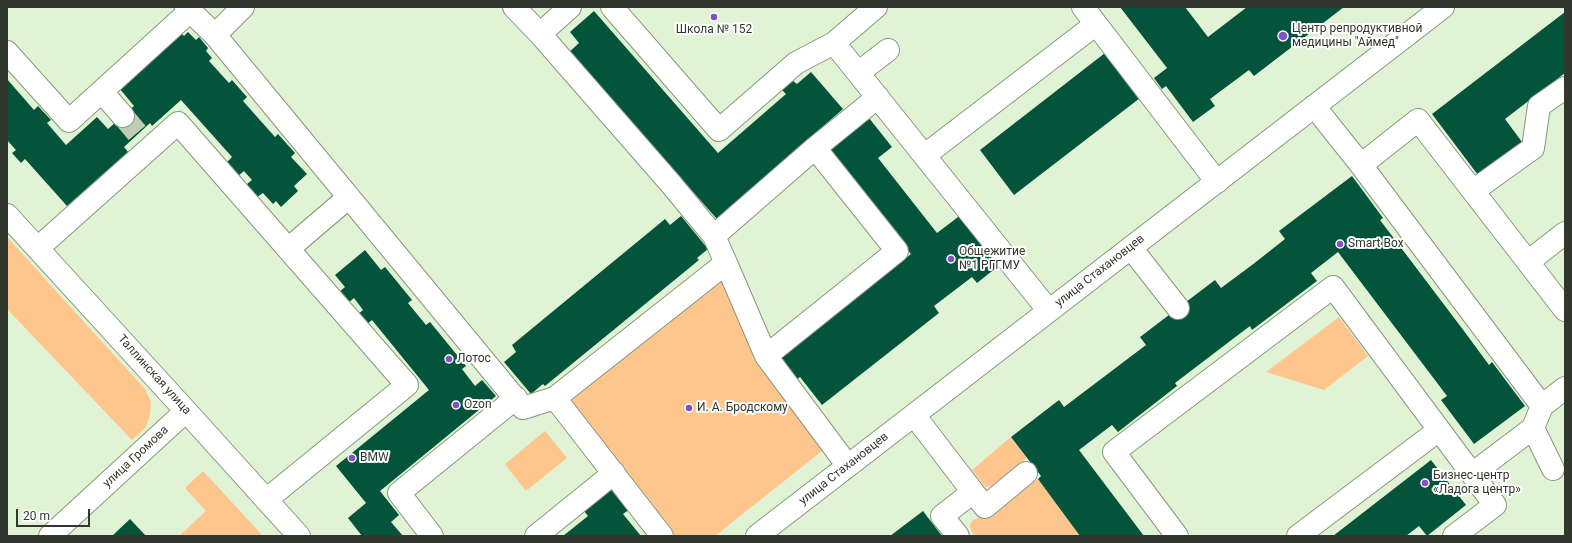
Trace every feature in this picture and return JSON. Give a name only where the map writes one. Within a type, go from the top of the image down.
[{"type":"street","points":[[215,35],[243,7]]},
{"type":"street","points":[[514,7],[540,34],[671,184],[714,236],[766,356],[848,466]]},
{"type":"street","points":[[540,34],[570,7]]},
{"type":"street","points":[[612,7],[719,130],[796,62],[834,43],[876,7]]},
{"type":"street","name":"улица Стахановцев","points":[[757,536],[1217,182],[1439,8]]},
{"type":"street","points":[[7,52],[69,121],[102,92],[188,9],[215,35],[523,408],[555,398],[726,263]]},
{"type":"street","points":[[925,155],[1090,15],[1217,182]]},
{"type":"street","points":[[834,43],[1049,311]]},
{"type":"street","points":[[858,73],[888,50]]},
{"type":"street","points":[[1473,191],[1533,148],[1539,106],[1565,88]]},
{"type":"street","points":[[102,92],[123,116]]},
{"type":"street","points":[[714,236],[815,148],[878,97]]},
{"type":"street","points":[[1314,106],[1361,165],[1542,406]]},
{"type":"street","points":[[1361,165],[1418,120],[1565,310]]},
{"type":"street","points":[[38,248],[144,141],[178,123],[406,385],[266,500]]},
{"type":"street","points":[[766,356],[897,251],[815,148]]},
{"type":"street","points":[[288,249],[350,197]]},
{"type":"street","name":"Таллинская улица","points":[[7,215],[299,536]]},
{"type":"street","points":[[1528,262],[1565,233]]},
{"type":"street","points":[[1131,248],[1178,308]]},
{"type":"street","points":[[1177,536],[1114,452],[1333,287],[1495,505],[1454,536]]},
{"type":"street","points":[[1472,474],[1533,428],[1542,406],[1565,388]]},
{"type":"street","points":[[432,536],[398,493],[516,398]]},
{"type":"street","points":[[555,398],[662,536]]},
{"type":"street","name":"улица Громова","points":[[50,536],[186,410]]},
{"type":"street","points":[[914,415],[984,507],[1026,473]]},
{"type":"street","points":[[1533,428],[1553,469]]},
{"type":"street","points":[[1298,536],[1439,430]]},
{"type":"street","points":[[536,536],[614,473]]},
{"type":"street","points":[[958,536],[942,516],[973,492]]},
{"type":"shaded area","points":[[7,237],[145,389],[151,402],[150,415],[146,427],[132,440],[7,309]]},
{"type":"shaded area","points":[[723,271],[827,447],[715,536],[673,536],[566,397]]},
{"type":"shaded area","points":[[1339,317],[1368,356],[1324,390],[1266,372]]},
{"type":"shaded area","points":[[545,431],[567,458],[526,491],[505,464]]},
{"type":"shaded area","points":[[1011,437],[1027,458],[993,485],[986,487],[972,470]]},
{"type":"shaded area","points":[[203,471],[263,536],[179,536],[206,511],[185,488]]},
{"type":"shaded area","points":[[1038,479],[1080,536],[975,536],[971,531],[970,524],[972,521],[979,517],[985,519]]},
{"type":"building","points":[[1120,7],[1185,7],[1208,37],[1247,7],[1344,7],[1254,76],[1249,70],[1210,99],[1215,106],[1193,122],[1166,86],[1162,89],[1154,78],[1167,68]]},
{"type":"building","points":[[594,11],[718,153],[786,94],[782,90],[793,81],[797,84],[811,72],[843,109],[717,219],[687,185],[684,188],[567,54],[579,43],[570,32]]},
{"type":"building","points":[[1565,12],[1565,73],[1505,119],[1525,146],[1481,179],[1432,114]]},
{"type":"building","points":[[188,32],[196,40],[199,37],[208,48],[206,51],[212,58],[209,61],[229,83],[232,80],[247,97],[243,101],[275,137],[278,134],[295,153],[291,157],[307,174],[294,186],[298,191],[281,207],[276,201],[273,204],[263,193],[257,197],[246,185],[252,180],[244,171],[238,176],[227,162],[232,157],[181,100],[152,126],[150,123],[124,147],[128,152],[67,206],[25,159],[21,163],[12,153],[16,150],[7,140],[7,79],[34,110],[38,106],[51,120],[47,123],[66,145],[97,117],[108,129],[134,106],[120,89],[182,34],[184,36]]},
{"type":"building","points":[[1105,53],[1140,98],[1014,195],[980,150]]},
{"type":"building","name":"Общежитие №1 РГГМУ","points":[[869,118],[892,147],[878,158],[937,233],[962,214],[1001,264],[977,283],[972,277],[934,306],[939,313],[822,405],[800,377],[795,381],[777,359],[911,254],[844,168],[827,151]]},
{"type":"building","points":[[1352,176],[1383,218],[1380,220],[1489,365],[1492,362],[1525,406],[1474,444],[1441,400],[1447,396],[1338,252],[1311,273],[1317,281],[1252,330],[1250,326],[1242,332],[1175,383],[1177,386],[1118,432],[1112,425],[1079,450],[1144,536],[1080,536],[1038,479],[1041,476],[1011,437],[1059,400],[1064,407],[1146,345],[1140,337],[1215,280],[1221,288],[1252,265],[1285,239],[1279,231]]},
{"type":"building","points":[[681,216],[708,249],[697,258],[699,260],[545,386],[543,384],[531,394],[504,362],[516,352],[512,345],[665,219],[670,225]]},
{"type":"building","points":[[365,250],[381,270],[385,267],[412,300],[408,303],[426,325],[430,322],[466,366],[462,369],[475,386],[482,380],[496,396],[380,491],[399,515],[391,522],[403,536],[362,536],[348,518],[366,503],[336,466],[429,390],[372,320],[366,325],[357,315],[363,310],[354,298],[348,303],[339,292],[345,287],[335,275]]},
{"type":"building","name":"Бизнес-центр «Ладога центр»","points":[[1431,460],[1466,505],[1427,536],[1419,526],[1406,536],[1333,536]]},
{"type":"building","points":[[613,488],[630,509],[623,514],[641,536],[563,536],[588,516],[584,511]]},
{"type":"building","points":[[923,511],[942,536],[890,536]]},
{"type":"building","points":[[130,519],[146,536],[112,536]]},
{"type":"tunnel","points":[[123,116],[138,134]]},
{"type":"place","name":"Школа № 152","points":[[714,17]]},
{"type":"place","name":"Центр репродуктивной медицины \"Аймед\"","points":[[1283,36]]},
{"type":"place","name":"Smart Box","points":[[1340,244]]},
{"type":"place","name":"Общежитие №1 РГГМУ","points":[[951,259]]},
{"type":"place","name":"Лотос","points":[[449,359]]},
{"type":"place","name":"Ozon","points":[[456,405]]},
{"type":"place","name":"И. А. Бродскому","points":[[689,408]]},
{"type":"place","name":"BMW","points":[[352,458]]},
{"type":"place","name":"Бизнес-центр «Ладога центр»","points":[[1425,483]]}]
